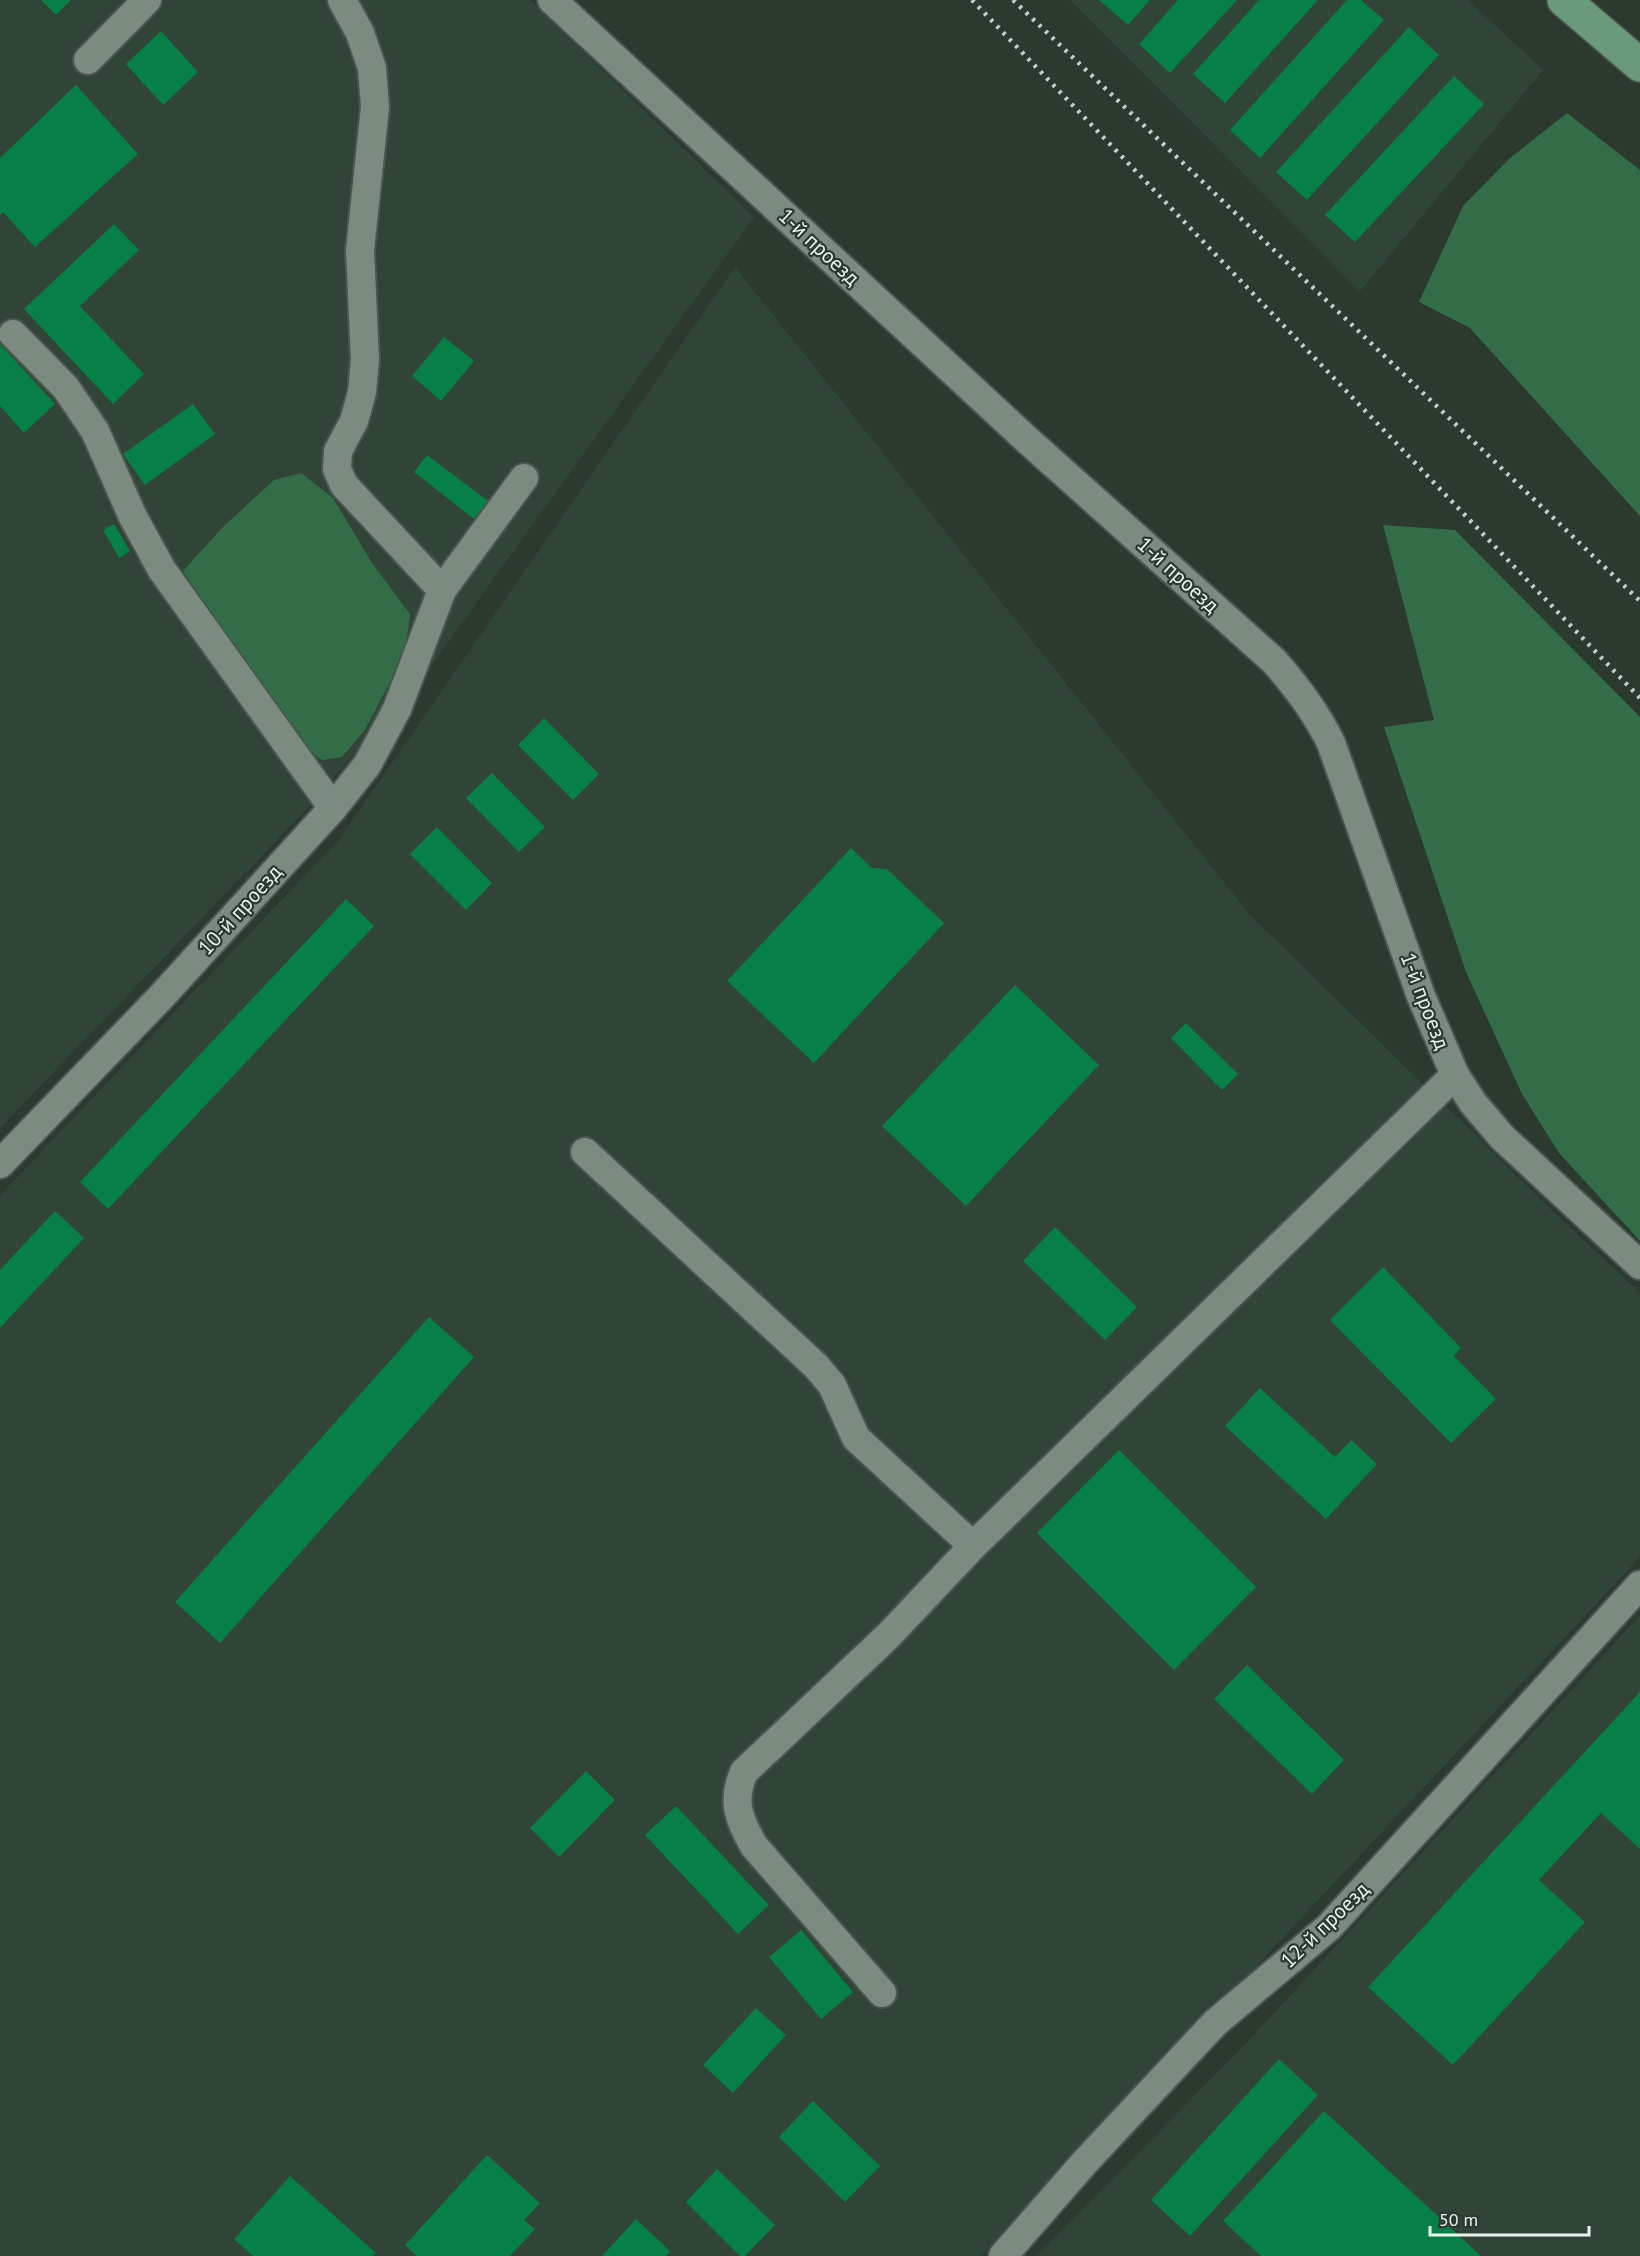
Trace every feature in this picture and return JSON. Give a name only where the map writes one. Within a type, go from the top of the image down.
[{"type":"main road","points":[[1564,0],[1640,65]]},
{"type":"street","points":[[88,60],[147,0]]},
{"type":"street","points":[[342,0],[360,33],[372,68],[375,107],[360,250],[365,360],[362,392],[354,421],[338,451],[337,470],[344,485],[442,590]]},
{"type":"street","name":"1-й проезд","points":[[552,0],[1006,421],[1274,661],[1296,686],[1318,715],[1331,743],[1421,996],[1455,1075],[1473,1102],[1502,1137],[1640,1265]]},
{"type":"street","points":[[13,334],[66,388],[95,431],[132,514],[162,570],[333,808]]},
{"type":"street","name":"10-й проезд","points":[[0,1164],[161,997],[333,808],[367,765],[397,709],[442,590],[524,478]]},
{"type":"street","points":[[882,1993],[754,1846],[744,1828],[738,1809],[736,1789],[744,1772],[889,1635],[973,1546],[1455,1075]]},
{"type":"street","points":[[585,1152],[816,1366],[832,1385],[856,1438],[973,1546]]},
{"type":"street","name":"12-й проезд","points":[[1003,2256],[1084,2163],[1215,2023],[1329,1927],[1640,1585]]},
{"type":"shaded area","points":[[0,0],[530,0],[754,217],[433,663],[302,814],[0,1128]]},
{"type":"shaded area","points":[[1070,0],[1468,0],[1543,70],[1360,291]]},
{"type":"shaded area","points":[[735,267],[1250,915],[1563,1221],[1640,1293],[1640,1557],[1046,2190],[981,2256],[0,2256],[0,1195],[338,841]]},
{"type":"shaded area","points":[[1640,1616],[1640,2256],[1037,2256],[1253,2036]]},
{"type":"green space","points":[[1567,113],[1640,170],[1640,516],[1470,328],[1419,302],[1463,206],[1509,159]]},
{"type":"green space","points":[[301,473],[333,498],[372,563],[410,614],[405,653],[365,730],[342,757],[322,760],[305,748],[183,571],[223,527],[274,480]]},
{"type":"green space","points":[[1383,525],[1455,530],[1640,717],[1640,1241],[1559,1153],[1522,1094],[1466,972],[1384,727],[1434,720]]},
{"type":"building","points":[[41,0],[71,0],[56,15]]},
{"type":"building","points":[[1099,0],[1150,0],[1128,25]]},
{"type":"building","points":[[1178,0],[1237,0],[1170,73],[1139,44]]},
{"type":"building","points":[[1259,0],[1318,0],[1225,103],[1193,74]]},
{"type":"building","points":[[1347,0],[1361,0],[1384,20],[1260,158],[1230,130]]},
{"type":"building","points":[[1409,27],[1439,55],[1307,200],[1276,172]]},
{"type":"building","points":[[161,31],[198,72],[163,105],[126,64]]},
{"type":"building","points":[[1454,76],[1484,104],[1355,242],[1325,215]]},
{"type":"building","points":[[76,85],[138,154],[35,247],[3,212],[0,215],[0,158]]},
{"type":"building","points":[[114,224],[139,250],[80,306],[144,374],[113,404],[24,309]]},
{"type":"building","points":[[444,337],[474,361],[441,401],[412,376]]},
{"type":"building","points":[[0,344],[55,404],[24,433],[0,406]]},
{"type":"building","points":[[193,404],[215,434],[145,485],[123,454]]},
{"type":"building","points":[[427,455],[492,504],[478,522],[414,472]]},
{"type":"building","points":[[114,524],[130,551],[119,558],[103,530]]},
{"type":"building","points":[[544,718],[599,774],[573,800],[518,745]]},
{"type":"building","points":[[492,773],[545,827],[519,852],[466,798]]},
{"type":"building","points":[[437,827],[492,883],[466,910],[410,854]]},
{"type":"building","points":[[851,848],[872,868],[887,869],[944,923],[814,1063],[727,981]]},
{"type":"building","points":[[346,899],[374,926],[108,1209],[80,1182]]},
{"type":"building","points":[[1015,985],[1099,1065],[966,1206],[882,1126]]},
{"type":"building","points":[[1186,1023],[1238,1074],[1222,1090],[1171,1038]]},
{"type":"building","points":[[55,1211],[84,1238],[0,1328],[0,1270]]},
{"type":"building","points":[[1055,1227],[1137,1307],[1105,1340],[1023,1261]]},
{"type":"building","points":[[1383,1267],[1461,1348],[1454,1356],[1496,1399],[1451,1443],[1330,1320]]},
{"type":"building","points":[[429,1317],[474,1357],[220,1643],[175,1602]]},
{"type":"building","points":[[1260,1388],[1335,1457],[1351,1440],[1377,1464],[1326,1519],[1225,1426]]},
{"type":"building","points":[[1119,1450],[1256,1587],[1174,1670],[1037,1533]]},
{"type":"building","points":[[1247,1665],[1344,1760],[1312,1794],[1214,1699]]},
{"type":"building","points":[[1640,1692],[1640,1849],[1601,1813],[1539,1880],[1585,1922],[1453,2065],[1368,1987]]},
{"type":"building","points":[[586,1771],[615,1800],[559,1857],[530,1828]]},
{"type":"building","points":[[676,1806],[769,1905],[738,1934],[645,1835]]},
{"type":"building","points":[[801,1930],[853,1992],[821,2019],[769,1957]]},
{"type":"building","points":[[756,2008],[786,2035],[733,2093],[703,2065]]},
{"type":"building","points":[[1279,2059],[1318,2095],[1190,2236],[1151,2200]]},
{"type":"building","points":[[813,2101],[880,2166],[845,2202],[779,2137]]},
{"type":"building","points":[[1324,2111],[1481,2256],[1261,2256],[1223,2221]]},
{"type":"building","points":[[487,2155],[540,2203],[524,2220],[535,2229],[510,2256],[417,2256],[405,2245]]},
{"type":"building","points":[[717,2169],[775,2225],[745,2256],[740,2256],[686,2202]]},
{"type":"building","points":[[290,2176],[376,2253],[373,2256],[253,2256],[234,2239]]},
{"type":"building","points":[[636,2219],[670,2251],[666,2256],[602,2256]]},
{"type":"railway","points":[[972,0],[1640,698]]},
{"type":"railway","points":[[1013,0],[1640,601]]}]
